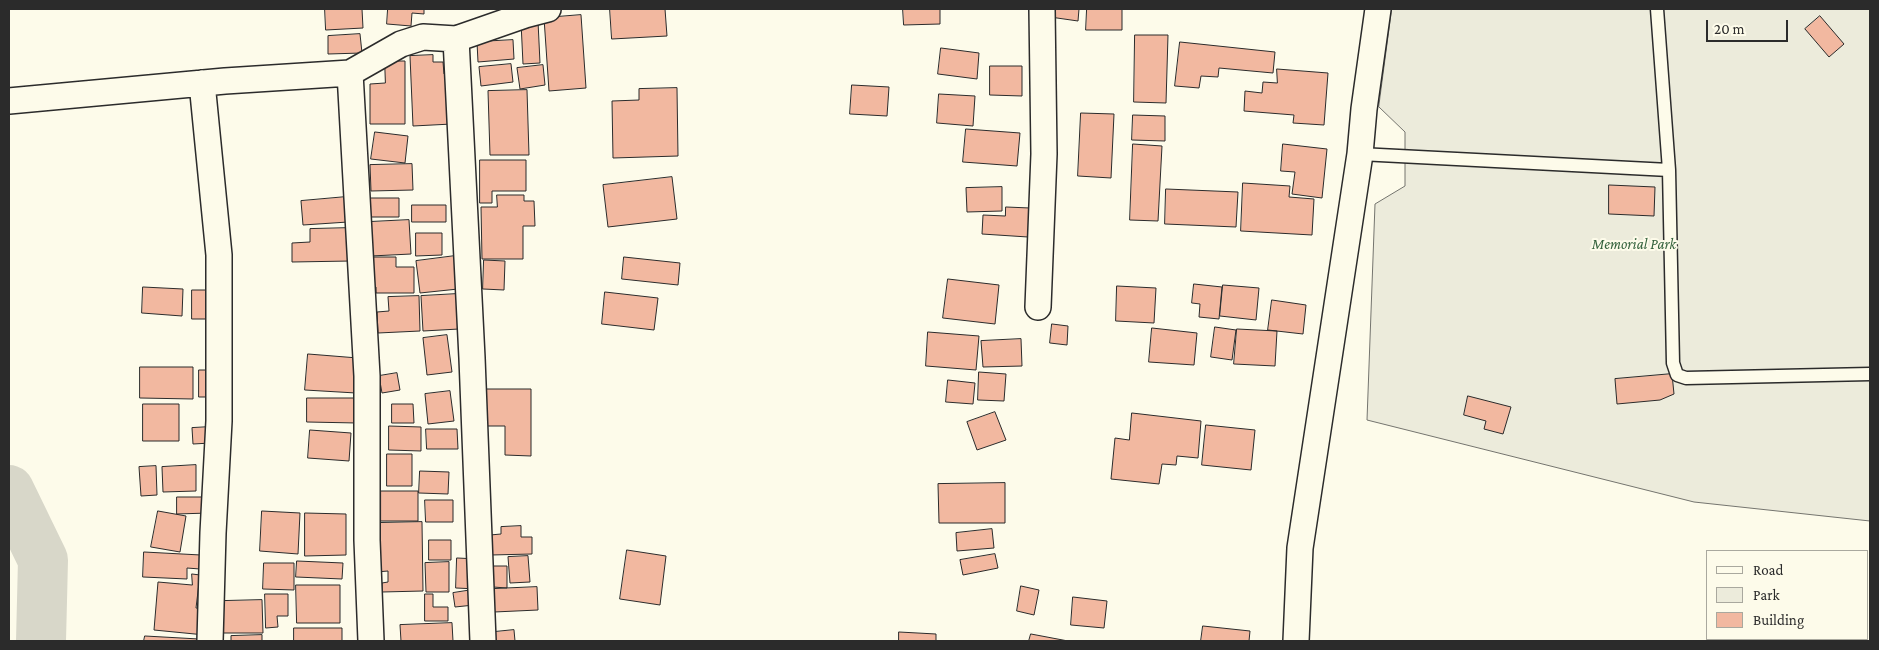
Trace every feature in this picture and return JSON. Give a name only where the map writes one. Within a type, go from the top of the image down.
[{"type":"street","points":[[1038,306],[1044,154],[1042,9]]},
{"type":"street","points":[[1296,641],[1300,548],[1360,154],[1378,9]]},
{"type":"street","points":[[9,101],[202,83],[350,73],[401,44],[423,36],[456,39],[533,11]]},
{"type":"street","points":[[456,39],[472,358],[483,641]]},
{"type":"street","points":[[350,73],[367,376],[366,540],[371,641]]},
{"type":"street","points":[[202,83],[219,255],[219,421],[210,641]]},
{"type":"lane","points":[[1657,9],[1669,170],[1673,363],[1678,375],[1686,378],[1870,374]]},
{"type":"lane","points":[[1360,154],[1669,170]]},
{"type":"green space","name":"Memorial Park","points":[[1392,9],[1870,9],[1870,521],[1694,502],[1367,420],[1375,204],[1405,186],[1405,132],[1379,107]]},
{"type":"building","points":[[325,9],[362,9],[363,28],[326,30]]},
{"type":"building","points":[[388,9],[424,9],[424,14],[412,13],[411,26],[387,24]]},
{"type":"building","points":[[610,9],[665,9],[667,36],[612,39]]},
{"type":"building","points":[[903,9],[940,9],[940,24],[904,25]]},
{"type":"building","points":[[1051,9],[1079,9],[1078,21],[1050,17]]},
{"type":"building","points":[[1087,9],[1122,9],[1122,30],[1086,30]]},
{"type":"building","points":[[581,15],[586,88],[549,91],[544,18]]},
{"type":"building","points":[[1820,16],[1844,44],[1829,57],[1805,29]]},
{"type":"building","points":[[538,21],[540,63],[523,64],[521,22]]},
{"type":"building","points":[[360,34],[362,53],[328,54],[328,36]]},
{"type":"building","points":[[1135,35],[1168,35],[1166,103],[1134,102]]},
{"type":"building","points":[[513,40],[514,59],[478,62],[477,42]]},
{"type":"building","points":[[1180,42],[1275,52],[1273,73],[1219,68],[1218,77],[1201,76],[1199,88],[1175,86]]},
{"type":"building","points":[[941,48],[979,53],[977,79],[938,74]]},
{"type":"building","points":[[433,55],[433,62],[443,62],[444,74],[450,73],[452,124],[413,126],[410,56]]},
{"type":"building","points":[[385,61],[405,61],[405,124],[370,124],[370,84],[385,83]]},
{"type":"building","points":[[511,64],[513,82],[481,86],[479,67]]},
{"type":"building","points":[[543,65],[545,85],[520,89],[517,68]]},
{"type":"building","points":[[990,66],[1022,66],[1022,96],[990,95]]},
{"type":"building","points":[[1277,69],[1328,73],[1324,125],[1293,123],[1294,115],[1244,111],[1245,91],[1262,93],[1263,82],[1277,83]]},
{"type":"building","points":[[852,85],[889,87],[887,116],[850,114]]},
{"type":"building","points":[[677,88],[678,156],[613,158],[612,101],[639,100],[639,89]]},
{"type":"building","points":[[527,90],[529,155],[490,155],[488,91]]},
{"type":"building","points":[[939,94],[975,96],[973,126],[937,123]]},
{"type":"building","points":[[1081,113],[1114,114],[1111,178],[1078,176]]},
{"type":"building","points":[[1133,115],[1165,116],[1165,141],[1132,140]]},
{"type":"building","points":[[966,129],[1020,133],[1017,166],[963,162]]},
{"type":"building","points":[[375,132],[408,136],[405,163],[371,159]]},
{"type":"building","points":[[1133,144],[1162,146],[1158,221],[1130,220]]},
{"type":"building","points":[[1283,144],[1327,149],[1322,198],[1292,194],[1295,172],[1281,171]]},
{"type":"building","points":[[480,160],[526,160],[526,191],[492,191],[492,203],[480,203]]},
{"type":"building","points":[[412,164],[413,190],[371,191],[370,165]]},
{"type":"building","points":[[672,177],[677,219],[608,227],[603,185]]},
{"type":"building","points":[[1243,183],[1290,186],[1289,197],[1314,199],[1312,235],[1241,231]]},
{"type":"building","points":[[1609,185],[1655,187],[1654,216],[1609,214]]},
{"type":"building","points":[[1002,187],[1002,211],[967,212],[966,188]]},
{"type":"building","points":[[1166,189],[1238,192],[1236,227],[1165,224]]},
{"type":"building","points":[[497,195],[524,195],[524,201],[534,201],[535,226],[523,226],[523,259],[482,259],[481,207],[497,207]]},
{"type":"building","points":[[346,197],[348,222],[303,225],[301,201]]},
{"type":"building","points":[[369,198],[399,198],[399,217],[369,217]]},
{"type":"building","points":[[412,205],[446,205],[446,222],[412,222]]},
{"type":"building","points":[[1006,207],[1030,208],[1028,237],[982,234],[983,215],[1005,216]]},
{"type":"building","points":[[409,220],[411,254],[371,256],[369,222]]},
{"type":"building","points":[[350,228],[351,261],[292,262],[292,243],[310,242],[310,229]]},
{"type":"building","points":[[416,233],[442,233],[442,255],[416,256]]},
{"type":"building","points":[[455,256],[458,289],[420,293],[416,261]]},
{"type":"building","points":[[368,257],[396,257],[396,267],[414,267],[414,293],[376,293],[376,287],[369,287]]},
{"type":"building","points":[[624,257],[680,263],[678,285],[622,279]]},
{"type":"building","points":[[484,260],[505,261],[504,290],[483,289]]},
{"type":"building","points":[[948,279],[999,285],[995,324],[943,318]]},
{"type":"building","points":[[1194,284],[1222,287],[1219,319],[1199,317],[1200,304],[1192,303]]},
{"type":"building","points":[[1223,285],[1259,288],[1256,320],[1220,316]]},
{"type":"building","points":[[1117,286],[1156,288],[1154,323],[1116,321]]},
{"type":"building","points":[[143,287],[183,289],[182,316],[142,313]]},
{"type":"building","points":[[192,290],[213,290],[213,319],[192,319]]},
{"type":"building","points":[[605,292],[658,298],[654,330],[602,324]]},
{"type":"building","points":[[457,294],[459,329],[423,331],[421,296]]},
{"type":"building","points":[[419,296],[420,331],[378,333],[377,312],[389,311],[388,297]]},
{"type":"building","points":[[1272,300],[1306,305],[1303,334],[1268,330]]},
{"type":"building","points":[[1052,324],[1068,326],[1067,345],[1050,343]]},
{"type":"building","points":[[1215,327],[1236,330],[1232,360],[1211,357]]},
{"type":"building","points":[[1152,328],[1197,333],[1194,365],[1149,362]]},
{"type":"building","points":[[1237,329],[1277,331],[1275,366],[1234,364]]},
{"type":"building","points":[[928,332],[979,336],[976,370],[926,366]]},
{"type":"building","points":[[447,335],[452,372],[427,375],[423,338]]},
{"type":"building","points":[[1021,339],[1022,366],[983,367],[981,341]]},
{"type":"building","points":[[308,354],[358,358],[356,393],[305,390]]},
{"type":"building","points":[[140,367],[193,367],[193,399],[140,398]]},
{"type":"building","points":[[199,370],[215,370],[215,397],[199,397]]},
{"type":"building","points":[[979,372],[1006,374],[1004,401],[978,400]]},
{"type":"building","points":[[397,373],[400,390],[382,393],[379,376]]},
{"type":"building","points":[[1672,374],[1674,394],[1660,400],[1617,404],[1615,379]]},
{"type":"building","points":[[948,380],[975,383],[973,404],[946,402]]},
{"type":"building","points":[[484,389],[531,389],[531,456],[505,455],[505,426],[484,426]]},
{"type":"building","points":[[450,391],[454,421],[428,424],[425,394]]},
{"type":"building","points":[[1468,396],[1511,407],[1503,434],[1484,429],[1486,421],[1464,415]]},
{"type":"building","points":[[307,398],[358,398],[357,423],[307,422]]},
{"type":"building","points":[[143,404],[179,404],[179,441],[143,441]]},
{"type":"building","points":[[392,404],[413,404],[414,423],[392,423]]},
{"type":"building","points":[[995,412],[1006,440],[977,450],[967,422]]},
{"type":"building","points":[[1132,413],[1201,421],[1198,458],[1177,456],[1176,465],[1162,464],[1159,484],[1111,479],[1115,438],[1129,440]]},
{"type":"building","points":[[1206,425],[1255,430],[1251,470],[1202,465]]},
{"type":"building","points":[[389,426],[421,427],[421,451],[389,450]]},
{"type":"building","points":[[210,427],[211,443],[193,444],[192,428]]},
{"type":"building","points":[[426,429],[457,429],[458,449],[427,449]]},
{"type":"building","points":[[310,430],[351,433],[349,461],[308,458]]},
{"type":"building","points":[[387,454],[412,454],[412,486],[387,486]]},
{"type":"building","points":[[196,465],[196,491],[163,492],[162,467]]},
{"type":"building","points":[[156,466],[157,495],[141,496],[139,467]]},
{"type":"building","points":[[420,471],[449,472],[448,494],[419,493]]},
{"type":"building","points":[[1005,483],[1005,523],[939,523],[938,484]]},
{"type":"building","points":[[381,491],[418,491],[418,521],[381,521]]},
{"type":"building","points":[[177,497],[209,497],[209,513],[177,514]]},
{"type":"building","points":[[425,500],[453,500],[453,522],[426,522]]},
{"type":"building","points":[[158,511],[186,516],[180,552],[151,547]]},
{"type":"building","points":[[262,511],[300,513],[298,554],[260,551]]},
{"type":"building","points":[[305,513],[346,514],[346,555],[305,556]]},
{"type":"building","points":[[422,522],[423,591],[382,592],[382,583],[388,582],[388,571],[376,572],[375,523]]},
{"type":"building","points":[[521,526],[521,537],[532,537],[532,554],[491,555],[490,535],[501,534],[501,527]]},
{"type":"building","points":[[992,529],[994,548],[957,551],[956,533]]},
{"type":"building","points":[[429,540],[451,540],[451,560],[429,560]]},
{"type":"building","points":[[627,550],[666,556],[660,605],[620,599]]},
{"type":"building","points":[[144,552],[201,555],[200,569],[187,568],[187,579],[143,577]]},
{"type":"building","points":[[995,554],[998,568],[963,575],[960,560]]},
{"type":"building","points":[[528,556],[530,582],[510,583],[508,557]]},
{"type":"building","points":[[457,558],[478,559],[477,589],[456,588]]},
{"type":"building","points":[[297,561],[343,563],[342,579],[296,577]]},
{"type":"building","points":[[449,562],[449,592],[426,592],[425,563]]},
{"type":"building","points":[[264,563],[294,563],[294,590],[263,589]]},
{"type":"building","points":[[493,566],[507,566],[507,588],[493,587]]},
{"type":"building","points":[[192,574],[200,575],[196,608],[207,609],[205,635],[154,630],[158,582],[192,585]]},
{"type":"building","points":[[296,585],[340,585],[340,623],[297,623]]},
{"type":"building","points":[[1021,586],[1039,590],[1034,615],[1017,611]]},
{"type":"building","points":[[537,587],[538,610],[494,612],[493,589]]},
{"type":"building","points":[[472,590],[474,605],[455,607],[453,593]]},
{"type":"building","points":[[265,594],[288,594],[288,616],[277,616],[278,627],[266,628]]},
{"type":"building","points":[[425,594],[433,594],[433,607],[448,607],[448,621],[425,621]]},
{"type":"building","points":[[1073,597],[1107,601],[1104,628],[1071,625]]},
{"type":"building","points":[[262,600],[263,633],[223,633],[223,601]]},
{"type":"building","points":[[452,623],[453,641],[401,641],[400,625]]},
{"type":"building","points":[[1203,626],[1250,631],[1249,641],[1201,641]]},
{"type":"building","points":[[294,628],[342,628],[342,641],[294,641]]},
{"type":"building","points":[[514,630],[515,641],[495,641],[494,632]]},
{"type":"building","points":[[899,632],[936,634],[936,641],[899,641]]},
{"type":"building","points":[[1031,634],[1068,641],[1029,641]]},
{"type":"building","points":[[262,635],[262,641],[231,641],[231,636]]},
{"type":"building","points":[[145,636],[199,639],[199,641],[144,641]]},
{"type":"waterway","points":[[9,490],[43,560],[41,641]]}]
